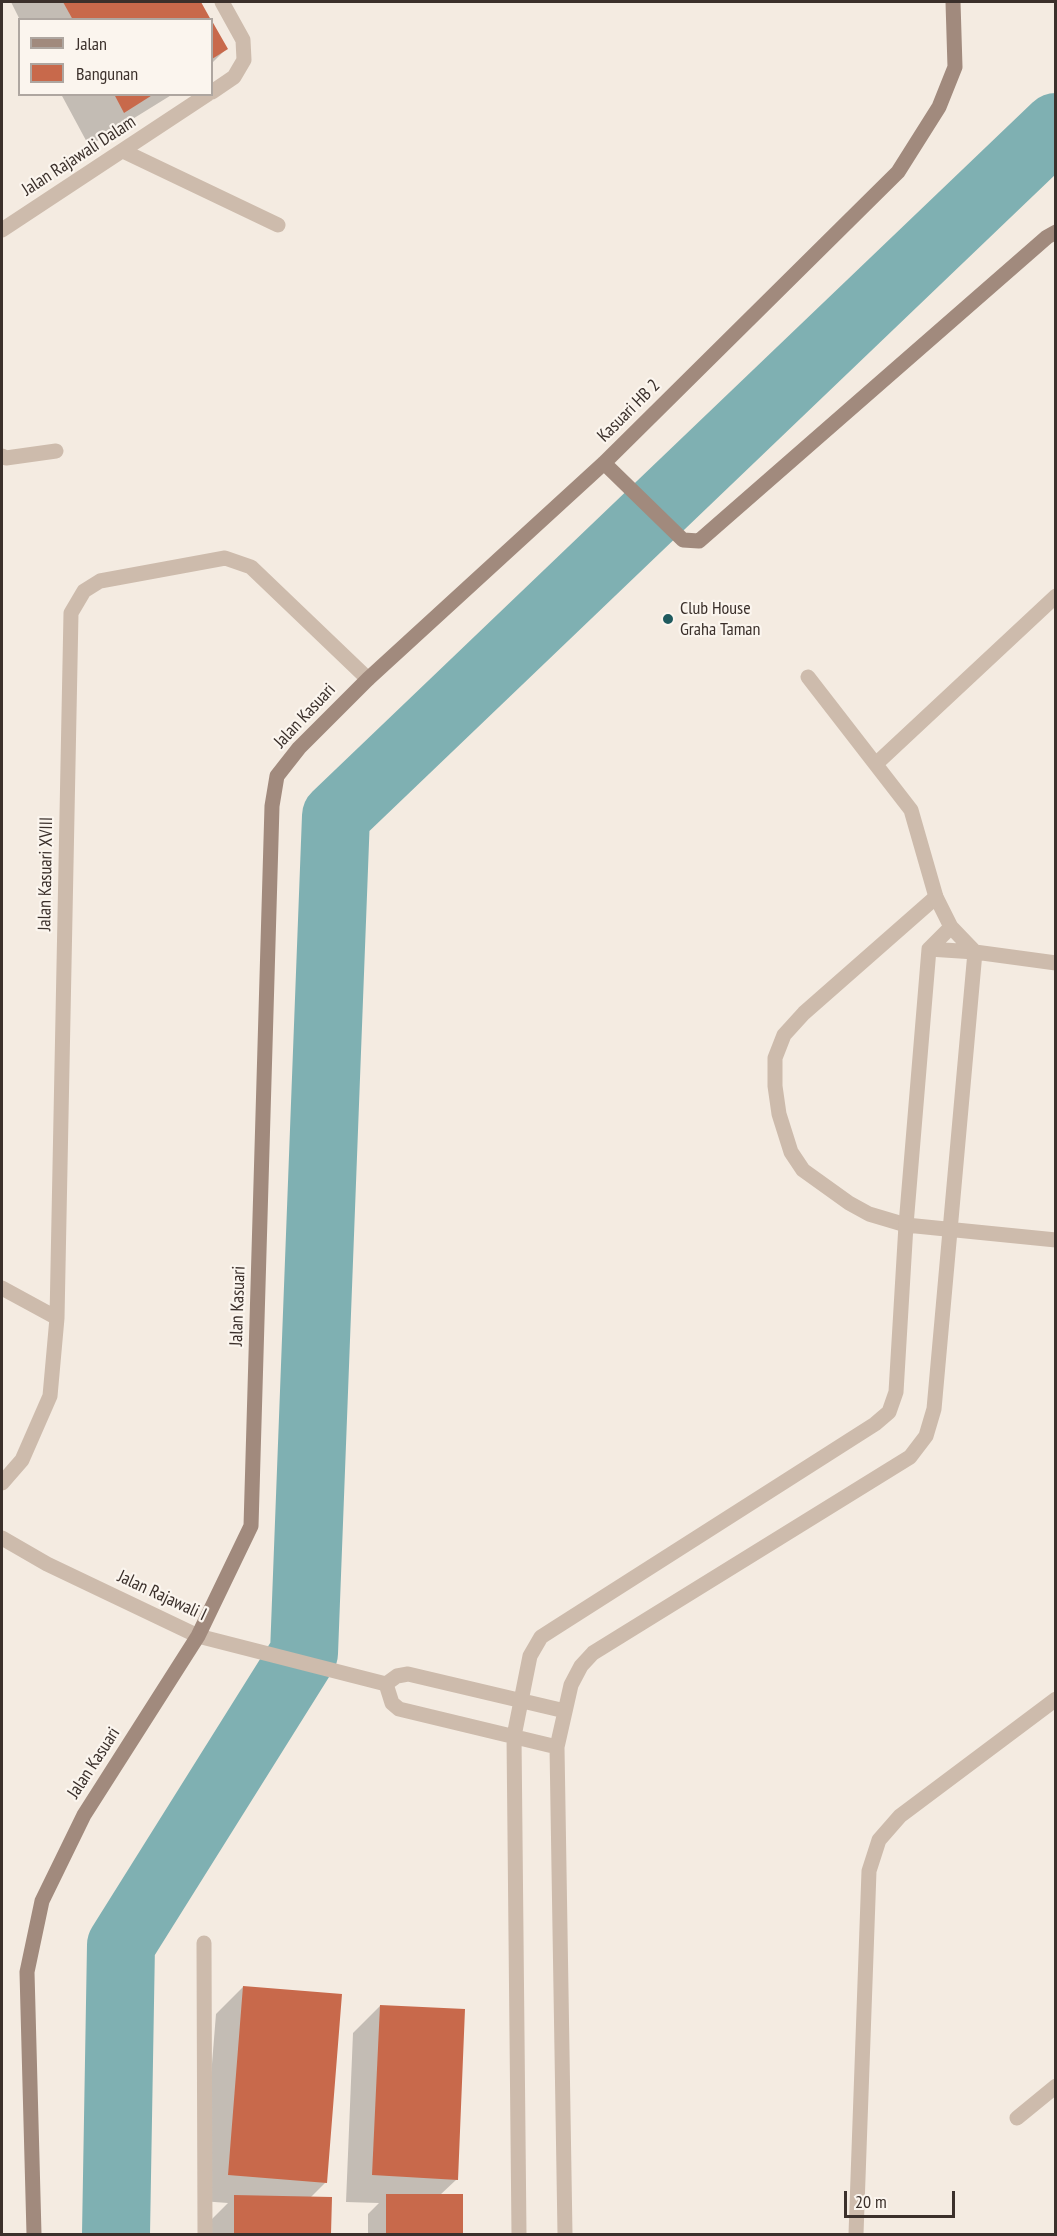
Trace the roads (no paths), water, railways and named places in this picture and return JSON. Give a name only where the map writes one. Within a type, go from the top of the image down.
[{"type":"main road","name":"Kasuari HB 2","points":[[953,2],[955,67],[939,107],[898,172],[604,463],[683,540],[694,542],[705,538],[1038,244],[1056,232]]},
{"type":"main road","name":"Jalan Kasuari","points":[[33,2235],[27,1972],[42,1901],[84,1815],[198,1636],[251,1526],[272,806],[278,776],[298,748],[368,679],[604,463]]},
{"type":"street","name":"Jalan Rajawali Dalam","points":[[213,91],[234,78],[244,60],[243,40],[222,2]]},
{"type":"street","name":"Jalan Rajawali Dalam","points":[[2,230],[206,96]]},
{"type":"street","points":[[123,151],[278,225]]},
{"type":"street","points":[[2,456],[6,458],[56,451]]},
{"type":"street","name":"Jalan Kasuari XVIII","points":[[2,1483],[22,1460],[50,1396],[57,1318],[71,613],[84,591],[100,581],[225,558],[251,567],[368,679]]},
{"type":"street","points":[[877,763],[1056,596]]},
{"type":"street","points":[[565,2235],[557,1748],[572,1685],[581,1666],[593,1653],[910,1457],[926,1436],[934,1409],[975,952],[951,927],[936,897],[912,810],[808,677]]},
{"type":"street","points":[[936,897],[804,1013],[784,1035],[775,1058],[775,1086],[779,1114],[791,1152],[803,1170],[825,1187],[869,1214],[906,1225],[1056,1240]]},
{"type":"street","points":[[519,2235],[514,1736],[530,1656],[541,1637],[875,1424],[889,1412],[896,1392],[906,1225],[929,949],[951,927]]},
{"type":"street","points":[[929,949],[975,952],[1056,963]]},
{"type":"street","points":[[2,1288],[57,1318]]},
{"type":"street","name":"Jalan Rajawali I","points":[[2,1538],[47,1564],[198,1636],[382,1684]]},
{"type":"street","points":[[557,1748],[430,1718],[399,1708],[392,1703],[382,1684],[397,1676],[408,1674],[565,1711]]},
{"type":"street","points":[[856,2235],[869,1871],[879,1840],[900,1816],[1056,1699]]},
{"type":"street","points":[[204,1943],[206,2235]]},
{"type":"street","points":[[1017,2118],[1056,2085]]},
{"type":"waterway","points":[[116,2234],[121,1945],[304,1653],[336,816],[1056,127]]},
{"type":"place","name":"Club House Graha Taman","points":[[668,619]]}]
